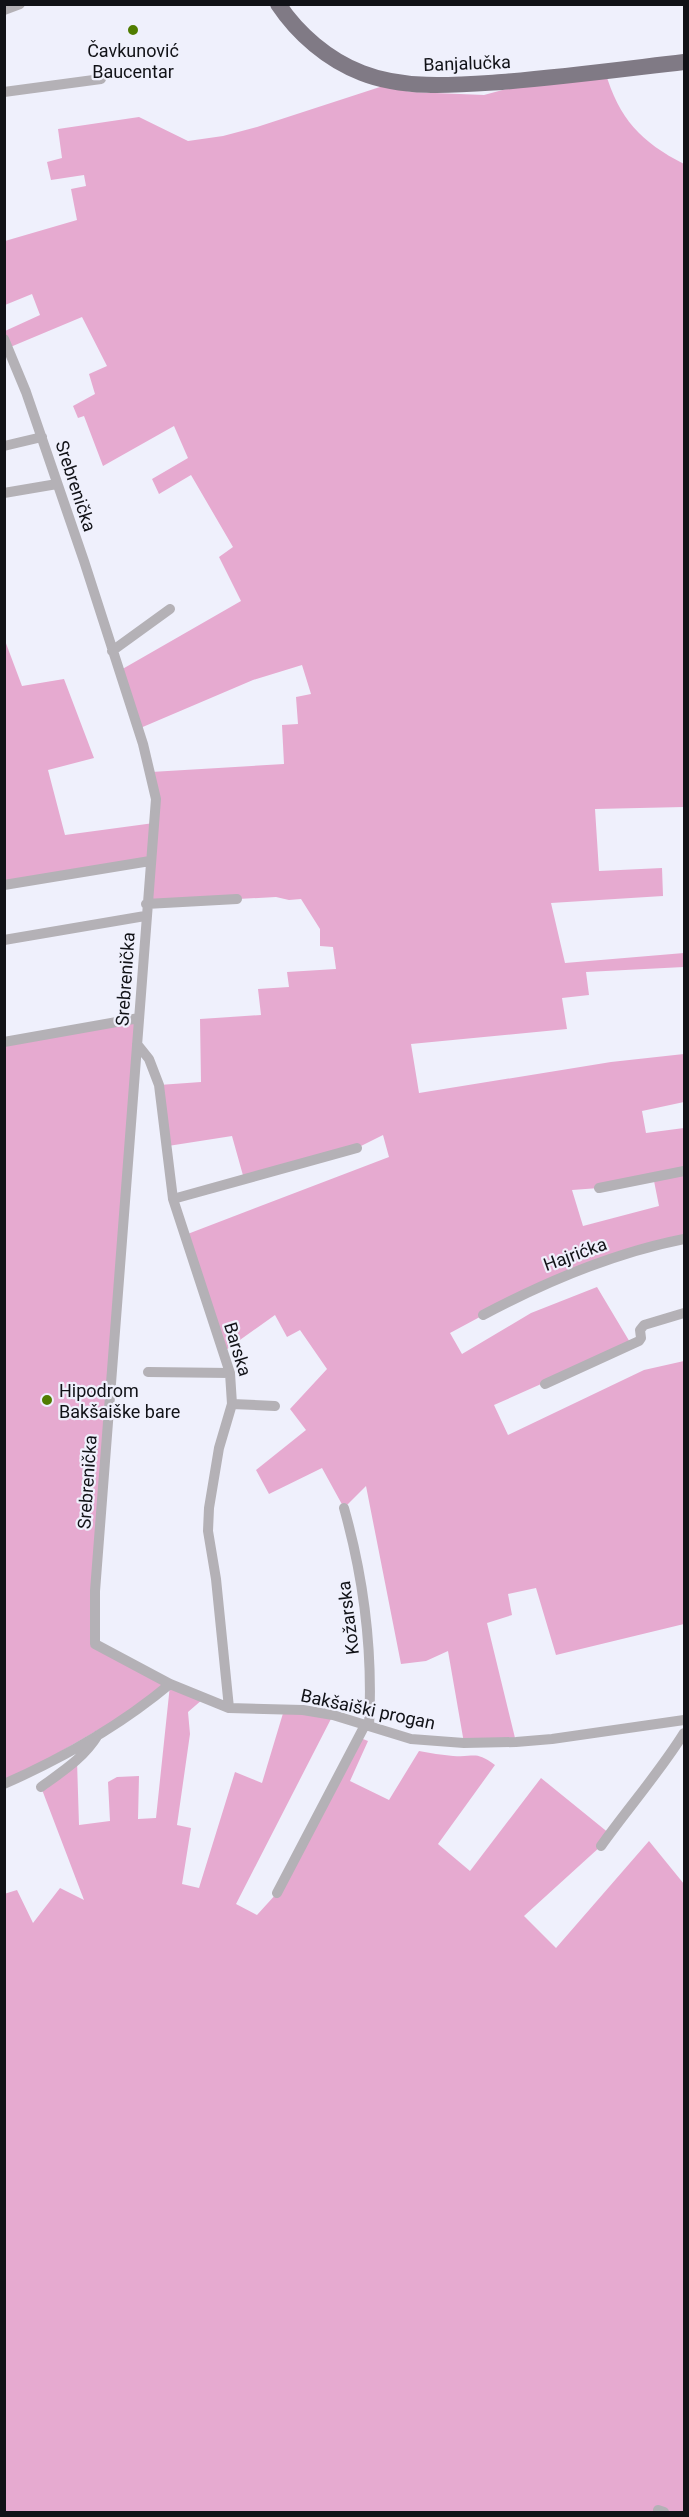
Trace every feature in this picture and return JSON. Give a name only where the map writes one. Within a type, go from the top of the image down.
[{"type":"main road","name":"Banjalučka","points":[[278,4],[287,18],[315,46],[346,65],[362,73],[421,85],[465,85],[543,79],[684,62]]},
{"type":"street","points":[[4,10],[21,4]]},
{"type":"street","points":[[4,92],[100,79]]},
{"type":"street","name":"Srebrenička","points":[[4,339],[42,437],[151,772],[156,799],[95,1592],[94,1644]]},
{"type":"street","points":[[4,446],[42,437]]},
{"type":"street","points":[[4,493],[57,484]]},
{"type":"street","points":[[112,651],[170,609]]},
{"type":"street","points":[[4,885],[150,861]]},
{"type":"street","points":[[4,940],[146,910],[237,899]]},
{"type":"street","points":[[4,1042],[139,1018]]},
{"type":"street","name":"Barska","points":[[137,1044],[149,1059],[159,1085],[173,1199],[231,1373],[232,1404],[219,1448],[209,1508],[208,1531],[216,1579],[229,1708]]},
{"type":"street","points":[[173,1199],[357,1148]]},
{"type":"street","points":[[599,1188],[684,1171]]},
{"type":"street","name":"Hajrićka","points":[[483,1315],[539,1285],[645,1247],[684,1239]]},
{"type":"street","points":[[545,1384],[639,1341],[640,1330],[644,1325],[684,1313]]},
{"type":"street","points":[[148,1372],[231,1373]]},
{"type":"street","points":[[232,1404],[275,1406]]},
{"type":"street","name":"Kožarska","points":[[344,1508],[363,1586],[372,1682],[367,1725]]},
{"type":"street","name":"Bakšaiški progan","points":[[94,1644],[170,1684],[229,1708],[303,1710],[367,1725],[411,1739],[464,1743],[552,1739],[684,1719]]},
{"type":"street","points":[[4,1784],[37,1770],[128,1717],[170,1684]]},
{"type":"street","points":[[277,1893],[367,1725]]},
{"type":"street","points":[[601,1846],[623,1814],[666,1762],[684,1733]]},
{"type":"street","points":[[41,1787],[90,1749],[98,1734]]},
{"type":"shaded area","points":[[605,71],[617,103],[634,127],[655,147],[684,164],[684,807],[595,809],[599,871],[662,868],[663,896],[551,903],[565,963],[684,953],[684,967],[586,972],[589,995],[562,998],[567,1029],[411,1044],[419,1093],[611,1062],[684,1054],[684,1102],[642,1111],[646,1133],[684,1128],[684,1239],[539,1285],[450,1333],[462,1354],[531,1313],[597,1287],[631,1344],[494,1405],[508,1435],[644,1370],[684,1361],[684,1624],[556,1655],[536,1588],[508,1594],[512,1615],[487,1623],[516,1742],[464,1743],[448,1651],[426,1661],[401,1664],[366,1486],[344,1508],[322,1468],[269,1494],[256,1470],[306,1430],[290,1409],[327,1369],[300,1330],[287,1337],[275,1315],[223,1352],[185,1235],[389,1157],[383,1135],[357,1148],[244,1179],[232,1136],[168,1146],[159,1085],[201,1082],[200,1019],[261,1015],[258,989],[289,987],[287,972],[336,969],[333,947],[320,946],[320,929],[301,899],[289,900],[276,897],[146,904],[150,861],[5,885],[4,638],[22,686],[64,679],[94,758],[48,770],[65,835],[154,823],[151,772],[284,764],[282,725],[298,724],[296,697],[311,694],[302,665],[253,680],[138,729],[119,671],[241,601],[219,557],[233,547],[191,475],[159,494],[152,479],[188,458],[174,426],[103,466],[84,416],[78,418],[73,406],[95,394],[89,374],[107,366],[82,317],[8,348],[5,331],[40,315],[32,294],[5,305],[5,241],[77,220],[71,189],[86,186],[84,175],[51,180],[47,162],[62,158],[58,129],[139,117],[188,141],[223,136],[257,127],[383,86],[411,92],[484,95],[543,79]],"holes":[[[653,1176],[659,1206],[583,1226],[572,1190],[599,1188]]]},
{"type":"shaded area","points":[[139,1018],[95,1644],[203,1699],[188,1712],[190,1734],[177,1825],[191,1828],[182,1884],[199,1888],[235,1772],[262,1783],[284,1710],[333,1715],[236,1904],[257,1915],[277,1893],[358,1737],[368,1741],[350,1781],[389,1800],[419,1751],[453,1756],[478,1756],[495,1765],[438,1844],[470,1871],[541,1778],[610,1834],[601,1846],[524,1916],[556,1948],[649,1841],[684,1884],[684,2512],[5,2512],[4,1894],[17,1890],[33,1923],[60,1888],[84,1900],[41,1787],[77,1761],[79,1825],[110,1821],[108,1782],[117,1777],[139,1776],[138,1819],[156,1818],[170,1685],[152,1699],[4,1784],[5,1042]]},
{"type":"place","name":"Čavkunović Baucentar","points":[[133,30]]},
{"type":"place","name":"Hipodrom Bakšaiške bare","points":[[47,1400]]}]
